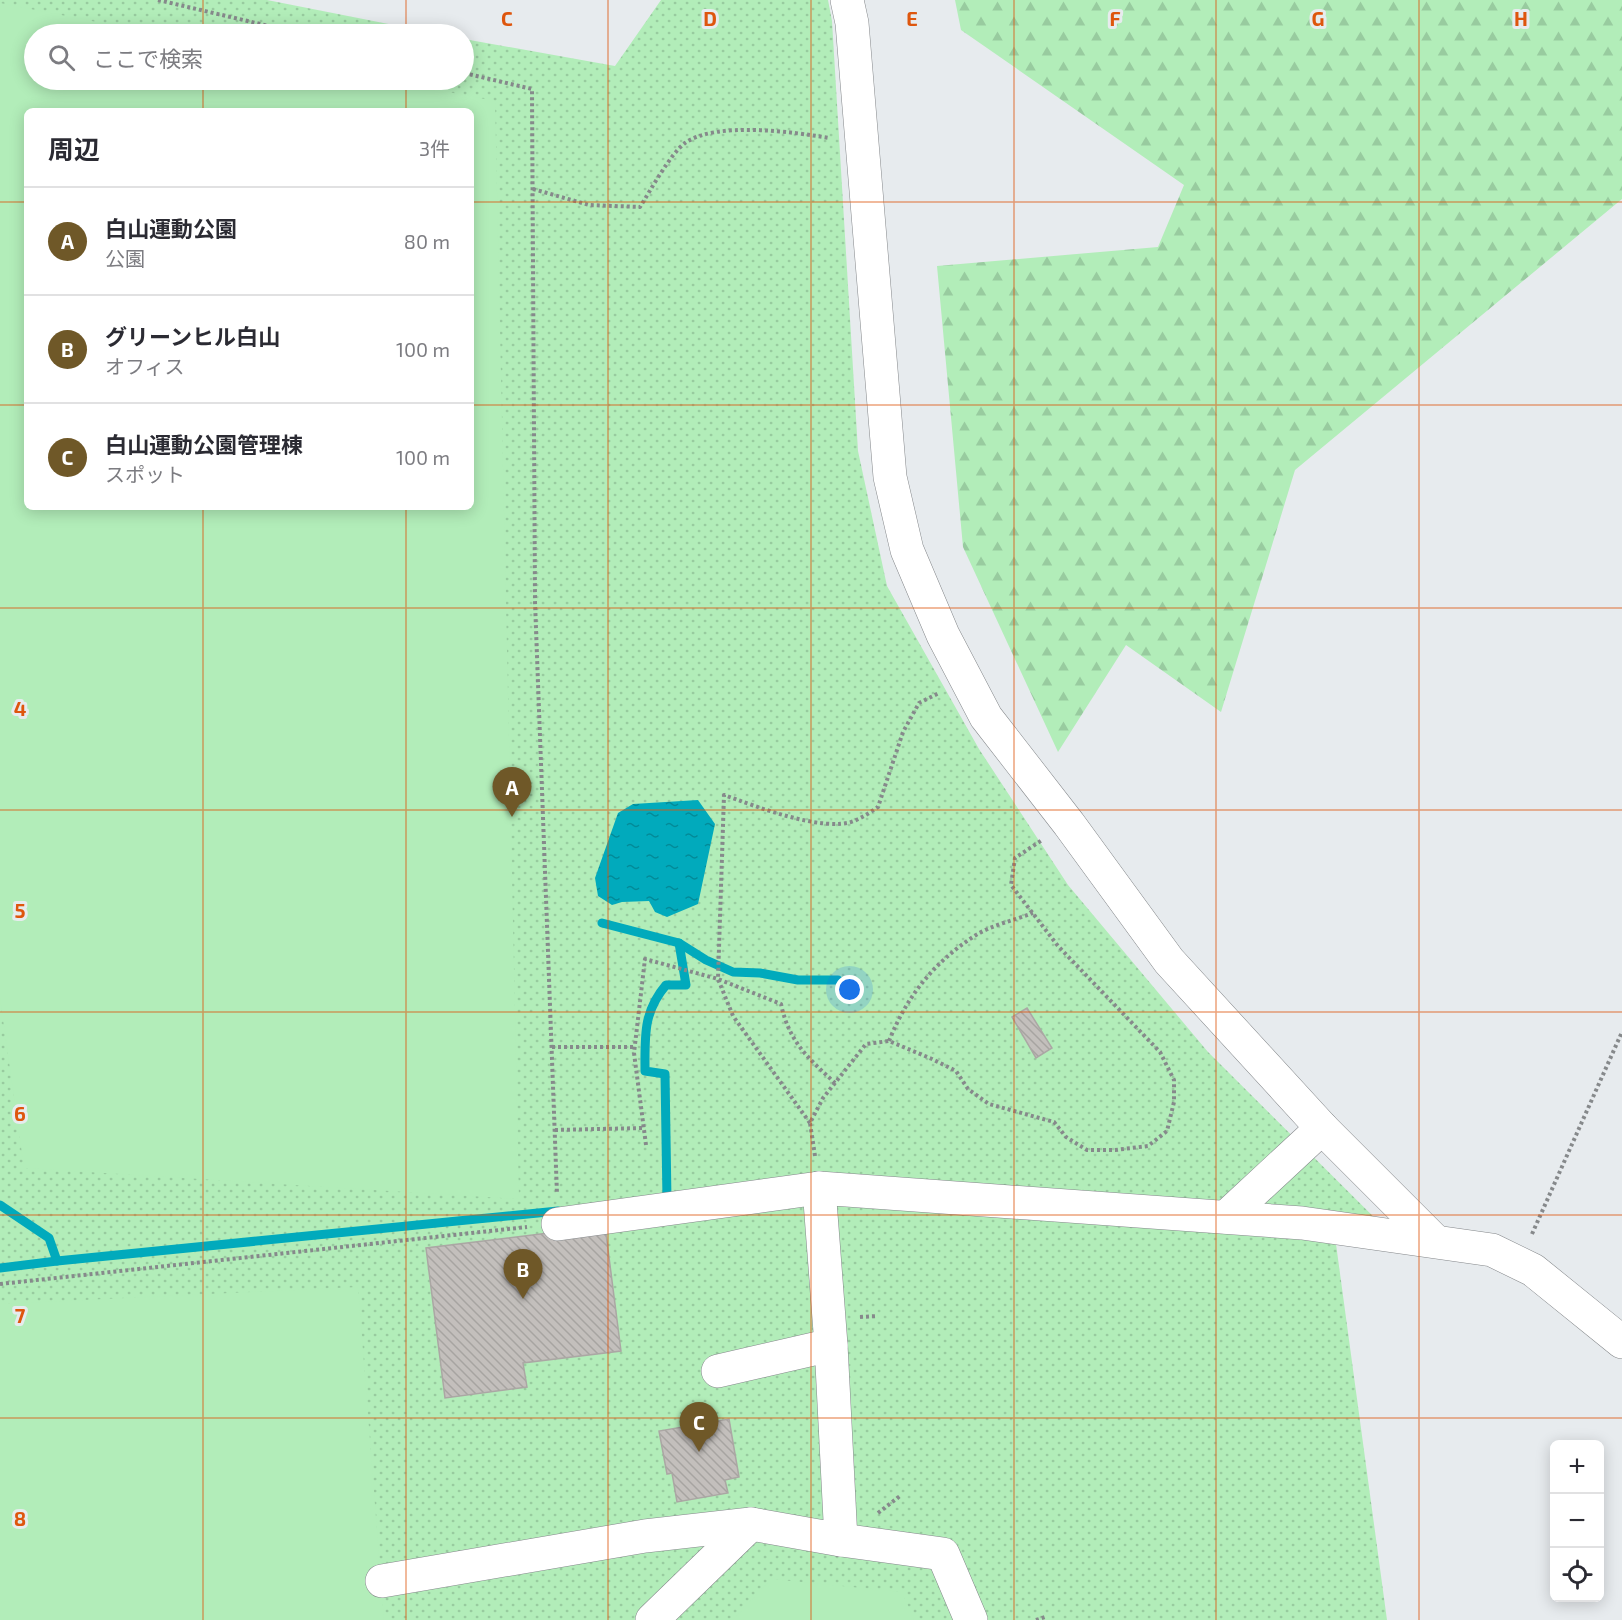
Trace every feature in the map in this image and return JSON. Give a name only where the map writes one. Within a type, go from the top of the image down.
[{"type":"street","points":[[847,0],[852,23],[863,143],[890,477],[908,550],[943,635],[986,717],[1069,824],[1169,961],[1322,1128],[1434,1241]]},
{"type":"street","points":[[1226,1217],[1322,1128]]},
{"type":"street","points":[[558,1224],[819,1188],[1302,1222],[1492,1250],[1533,1270],[1622,1342]]},
{"type":"street","points":[[819,1188],[831,1345],[841,1540]]},
{"type":"street","points":[[718,1371],[831,1345]]},
{"type":"street","points":[[652,1620],[751,1524]]},
{"type":"street","points":[[382,1581],[645,1536],[751,1524],[841,1540],[943,1554],[970,1620]]},
{"type":"path","points":[[158,0],[260,24]]},
{"type":"path","points":[[0,1284],[206,1259],[558,1224],[535,602],[532,89],[474,75]]},
{"type":"path","points":[[533,189],[589,205],[640,207],[657,178],[685,143],[719,131],[789,132],[863,143]]},
{"type":"path","points":[[819,1188],[810,1123],[733,1016],[718,979],[724,795],[772,812],[813,822],[852,822],[878,807],[903,732],[919,703],[966,680]]},
{"type":"path","points":[[810,1123],[823,1098],[866,1044],[889,1041],[956,1071],[968,1089],[989,1104],[1054,1122],[1066,1137],[1087,1150],[1115,1150],[1148,1146],[1167,1131],[1174,1102],[1174,1080],[1160,1052],[1058,946],[1011,885],[1015,858],[1033,845]]},
{"type":"path","points":[[889,1041],[902,1009],[935,967],[978,934],[1033,913]]},
{"type":"path","points":[[646,1145],[635,1047],[645,959],[718,979],[781,1004],[785,1025],[801,1051],[835,1083]]},
{"type":"path","points":[[1519,1263],[1622,1032]]},
{"type":"path","points":[[552,1047],[635,1047]]},
{"type":"path","points":[[555,1130],[644,1128]]},
{"type":"path","points":[[1036,1620],[1045,1617]]},
{"type":"green space","points":[[0,0],[267,0],[388,24],[24,24],[24,90],[474,90],[474,41],[615,66],[661,0],[828,0],[832,21],[858,451],[887,586],[979,749],[1068,885],[1208,1052],[1411,1254],[1336,1244],[1387,1620],[0,1620]]},
{"type":"green space","points":[[955,0],[1622,0],[1622,199],[1295,470],[1221,712],[1126,645],[1058,752],[963,547],[937,266],[1158,247],[1184,185],[961,30]]},
{"type":"green space","points":[[0,3],[107,24],[24,24],[24,90],[438,90],[495,101],[519,1199],[24,1168],[0,998]]},
{"type":"green space","points":[[358,1287],[384,1620],[0,1620],[0,1304]]},
{"type":"green space","points":[[771,1579],[902,1592],[914,1620],[733,1620]]},
{"type":"water","points":[[698,800],[715,824],[698,904],[667,917],[655,912],[649,901],[622,902],[612,905],[598,896],[595,878],[618,813],[633,804]]},
{"type":"building","points":[[1027,1008],[1052,1048],[1036,1058],[1012,1017]]},
{"type":"building","points":[[605,1226],[621,1351],[523,1363],[527,1387],[445,1398],[426,1248]]},
{"type":"building","points":[[729,1419],[739,1477],[725,1480],[728,1493],[677,1502],[672,1473],[667,1474],[659,1431]]},
{"type":"waterway","points":[[602,923],[679,943],[706,960],[733,972],[760,973],[798,980],[838,980]]},
{"type":"waterway","points":[[664,1200],[667,1200],[665,1074],[645,1071],[646,1036],[649,1015],[658,995],[666,985],[686,985],[679,943]]},
{"type":"waterway","points":[[0,1205],[49,1238],[57,1261],[558,1211]]},
{"type":"waterway","points":[[0,1268],[57,1261]]},
{"type":"place","name":"白山運動公園","points":[[512,817]]},
{"type":"place","name":"グリーンヒル白山","points":[[523,1299]]},
{"type":"place","name":"白山運動公園管理棟","points":[[699,1452]]}]
